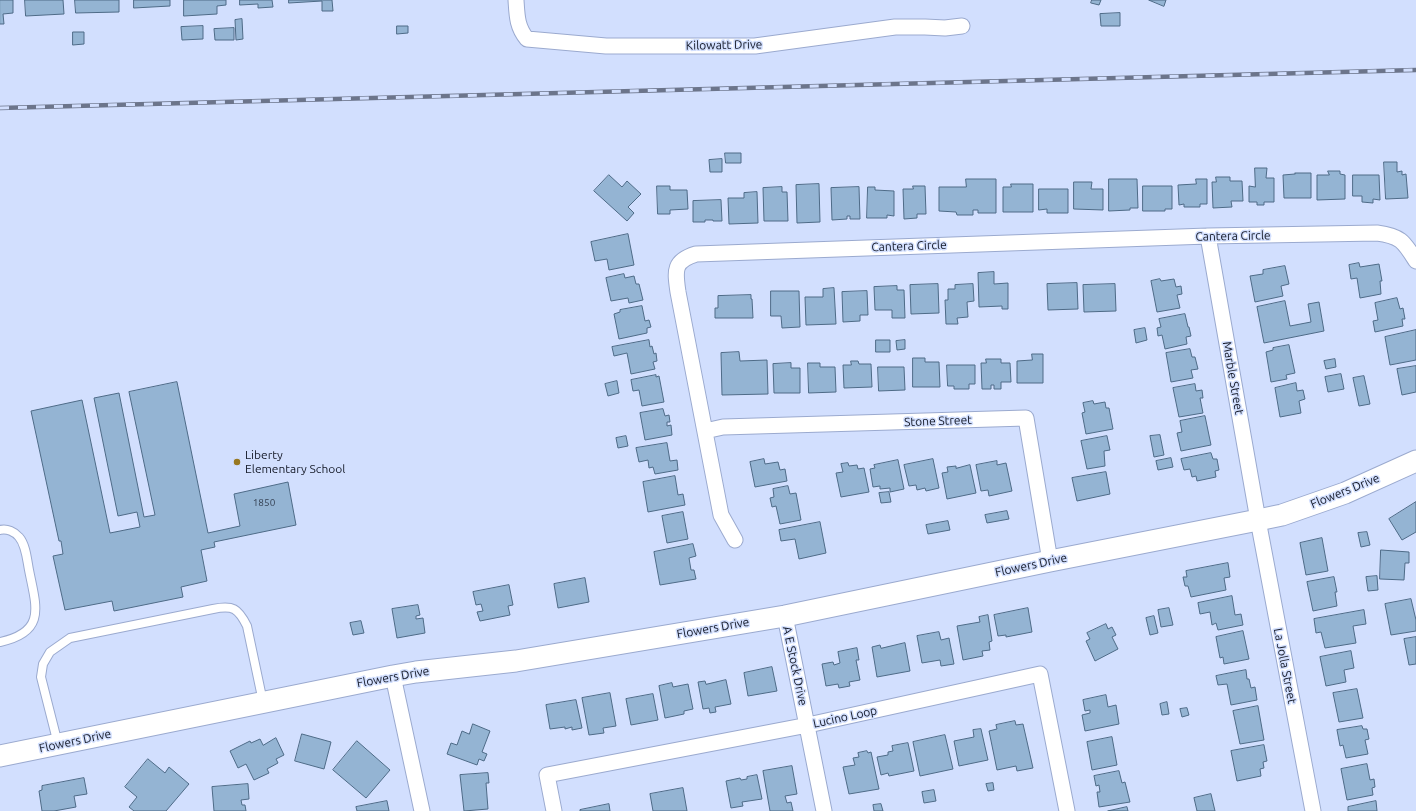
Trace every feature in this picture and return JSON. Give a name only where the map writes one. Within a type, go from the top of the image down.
[{"type":"street","name":"Kilowatt Drive","points":[[516,0],[521,32],[527,40],[606,46],[755,46],[895,27],[945,28],[962,26]]},
{"type":"street","name":"Cantera Circle","points":[[735,540],[721,515],[678,292],[676,276],[677,264],[685,257],[696,254],[1208,236],[1377,233],[1400,239],[1416,261]]},
{"type":"street","name":"Marble Street","points":[[1208,236],[1258,520]]},
{"type":"street","name":"Stone Street","points":[[705,431],[723,428],[1026,418],[1050,561]]},
{"type":"street","name":"Flowers Drive","points":[[1,754],[58,745],[416,672],[524,660],[785,616],[1258,520],[1282,515],[1338,496],[1416,461]]},
{"type":"street","name":"La Jolla Street","points":[[1258,520],[1313,811]]},
{"type":"street","name":"A E Stock Drive","points":[[785,616],[824,811]]},
{"type":"street","name":"Lucino Loop","points":[[554,811],[547,775],[808,725],[1040,674],[1067,811]]},
{"type":"street","points":[[394,676],[422,811]]},
{"type":"lane","points":[[0,530],[4,529],[13,532],[20,538],[24,548],[36,605],[35,617],[31,626],[15,639],[0,642]]},
{"type":"lane","points":[[58,745],[41,677],[43,664],[50,652],[70,638],[213,609],[225,607],[235,608],[242,615],[248,626],[263,703]]},
{"type":"building","points":[[0,0],[13,0],[13,13],[3,14],[4,24],[0,24]]},
{"type":"building","points":[[25,0],[63,0],[64,14],[26,16]]},
{"type":"building","points":[[75,0],[119,0],[119,12],[76,13]]},
{"type":"building","points":[[134,0],[170,0],[170,6],[134,8]]},
{"type":"building","points":[[184,0],[226,0],[226,5],[217,6],[217,14],[184,16]]},
{"type":"building","points":[[240,0],[272,0],[273,7],[258,8],[258,4],[240,5]]},
{"type":"building","points":[[289,0],[332,0],[333,11],[322,11],[322,1],[289,3]]},
{"type":"building","points":[[1092,0],[1101,0],[1099,5],[1091,3]]},
{"type":"building","points":[[1149,0],[1166,0],[1164,6]]},
{"type":"building","points":[[1120,13],[1120,26],[1101,26],[1100,14]]},
{"type":"building","points":[[242,19],[243,39],[236,40],[235,20]]},
{"type":"building","points":[[203,26],[203,39],[182,40],[181,27]]},
{"type":"building","points":[[397,26],[408,26],[408,33],[397,34]]},
{"type":"building","points":[[234,28],[234,40],[215,40],[214,29]]},
{"type":"building","points":[[73,32],[84,32],[84,44],[73,45]]},
{"type":"building","points":[[725,153],[741,153],[741,163],[726,163]]},
{"type":"building","points":[[722,159],[722,172],[710,172],[709,160]]},
{"type":"building","points":[[1384,162],[1397,162],[1397,172],[1402,171],[1402,175],[1406,174],[1408,198],[1386,199]]},
{"type":"building","points":[[1255,168],[1267,168],[1266,178],[1274,178],[1274,202],[1264,202],[1264,205],[1257,205],[1257,202],[1249,202],[1249,186],[1255,187]]},
{"type":"building","points":[[1328,171],[1340,171],[1340,174],[1345,175],[1345,199],[1317,200],[1317,175],[1329,175]]},
{"type":"building","points":[[1311,173],[1311,198],[1284,198],[1283,175]]},
{"type":"building","points":[[609,175],[622,187],[627,181],[641,194],[628,207],[634,213],[627,221],[594,191]]},
{"type":"building","points":[[1353,175],[1379,175],[1380,200],[1373,199],[1373,203],[1362,202],[1362,196],[1353,196]]},
{"type":"building","points":[[1216,177],[1230,177],[1230,181],[1242,181],[1243,201],[1231,201],[1232,207],[1213,208],[1212,182],[1216,182]]},
{"type":"building","points":[[966,179],[996,179],[996,213],[978,213],[978,210],[973,210],[973,215],[957,215],[956,212],[939,211],[939,187],[966,187]]},
{"type":"building","points":[[1109,179],[1137,179],[1138,208],[1109,211]]},
{"type":"building","points":[[1196,179],[1207,179],[1207,204],[1200,204],[1200,207],[1184,207],[1184,204],[1179,205],[1178,185],[1196,184]]},
{"type":"building","points":[[1074,182],[1092,182],[1091,189],[1103,189],[1103,210],[1074,209]]},
{"type":"building","points":[[819,184],[820,222],[797,223],[796,185]]},
{"type":"building","points":[[1011,184],[1033,184],[1033,212],[1003,212],[1003,187],[1011,187]]},
{"type":"building","points":[[657,186],[670,186],[670,190],[687,190],[688,209],[670,210],[670,214],[658,214]]},
{"type":"building","points":[[913,186],[925,186],[926,214],[917,214],[917,218],[904,219],[903,189],[913,189]]},
{"type":"building","points":[[1143,186],[1172,186],[1172,209],[1165,209],[1165,211],[1143,211]]},
{"type":"building","points":[[782,187],[782,192],[787,192],[788,221],[764,221],[763,188]]},
{"type":"building","points":[[859,187],[860,219],[850,219],[850,216],[847,216],[847,219],[832,220],[831,188]]},
{"type":"building","points":[[868,187],[875,187],[875,190],[894,191],[894,216],[887,215],[887,218],[867,218]]},
{"type":"building","points":[[1039,189],[1068,189],[1068,213],[1047,213],[1047,209],[1039,210]]},
{"type":"building","points":[[757,192],[758,223],[729,224],[728,198],[744,198],[744,193]]},
{"type":"building","points":[[721,200],[722,221],[705,220],[705,222],[693,222],[693,201]]},
{"type":"building","points":[[628,234],[634,265],[609,270],[607,259],[595,261],[591,242]]},
{"type":"building","points":[[1359,263],[1360,267],[1379,264],[1382,281],[1380,281],[1381,294],[1360,298],[1357,278],[1351,279],[1349,265]]},
{"type":"building","points":[[1285,266],[1289,284],[1281,286],[1283,296],[1255,302],[1250,276],[1263,274],[1263,270]]},
{"type":"building","points":[[994,272],[994,284],[1008,283],[1008,309],[1002,309],[1002,306],[979,307],[978,273]]},
{"type":"building","points":[[624,274],[625,278],[634,276],[636,284],[639,284],[643,300],[629,303],[628,298],[611,301],[606,278]]},
{"type":"building","points":[[1160,279],[1161,281],[1174,279],[1176,287],[1181,286],[1182,294],[1177,295],[1180,308],[1157,312],[1151,281]]},
{"type":"building","points":[[1077,283],[1078,309],[1048,310],[1047,284]]},
{"type":"building","points":[[938,284],[939,313],[911,314],[910,285]]},
{"type":"building","points":[[973,284],[974,301],[967,302],[968,317],[957,318],[958,324],[946,324],[945,300],[948,300],[948,289],[955,289],[955,285]]},
{"type":"building","points":[[1115,284],[1116,311],[1084,312],[1083,285]]},
{"type":"building","points":[[897,286],[897,290],[904,290],[905,318],[892,318],[892,310],[875,310],[874,287]]},
{"type":"building","points":[[834,288],[836,324],[806,325],[805,297],[823,297],[823,289]]},
{"type":"building","points":[[771,291],[799,291],[800,327],[782,328],[781,316],[771,316]]},
{"type":"building","points":[[867,291],[868,315],[860,315],[860,321],[843,322],[842,292]]},
{"type":"building","points":[[751,295],[753,318],[715,318],[715,308],[718,308],[718,296]]},
{"type":"building","points":[[1397,298],[1400,309],[1403,308],[1405,319],[1402,319],[1403,326],[1375,332],[1373,321],[1378,320],[1375,303]]},
{"type":"building","points":[[1285,301],[1290,326],[1311,322],[1308,304],[1319,302],[1324,331],[1264,343],[1257,307]]},
{"type":"building","points":[[642,306],[645,321],[649,320],[651,327],[647,328],[647,333],[619,339],[614,314],[620,312],[620,310]]},
{"type":"building","points":[[1185,314],[1191,336],[1186,337],[1187,344],[1165,349],[1162,335],[1158,336],[1157,328],[1161,327],[1159,319]]},
{"type":"building","points":[[1145,328],[1147,340],[1136,343],[1134,330]]},
{"type":"building","points":[[1416,330],[1416,360],[1390,365],[1385,337]]},
{"type":"building","points":[[649,340],[650,347],[652,346],[654,354],[656,353],[657,361],[653,362],[655,369],[631,374],[627,353],[614,356],[612,347]]},
{"type":"building","points":[[876,340],[890,340],[890,352],[876,352]]},
{"type":"building","points":[[905,340],[905,349],[897,350],[896,341]]},
{"type":"building","points":[[1289,345],[1295,373],[1286,375],[1287,379],[1271,382],[1266,352],[1273,350],[1273,348]]},
{"type":"building","points":[[1190,349],[1192,357],[1195,357],[1198,369],[1191,370],[1193,378],[1171,382],[1166,353]]},
{"type":"building","points":[[739,352],[740,361],[767,360],[768,394],[722,395],[721,353]]},
{"type":"building","points":[[1032,354],[1043,354],[1043,383],[1017,383],[1017,361],[1032,360]]},
{"type":"building","points":[[913,358],[925,358],[925,362],[939,362],[940,387],[913,387]]},
{"type":"building","points":[[986,359],[1001,359],[1001,363],[1010,363],[1011,382],[1001,382],[1001,389],[994,389],[994,385],[991,385],[991,389],[982,389],[981,363],[986,363]]},
{"type":"building","points":[[1335,359],[1336,367],[1326,369],[1324,361]]},
{"type":"building","points":[[851,361],[858,361],[859,364],[871,364],[872,387],[844,388],[843,365],[851,365]]},
{"type":"building","points":[[791,363],[791,368],[800,368],[800,393],[774,393],[773,364]]},
{"type":"building","points":[[808,363],[820,363],[820,367],[835,367],[836,392],[809,393]]},
{"type":"building","points":[[947,365],[975,365],[975,384],[969,384],[969,389],[954,389],[954,386],[948,386]]},
{"type":"building","points":[[1416,366],[1416,392],[1402,395],[1397,369]]},
{"type":"building","points":[[878,367],[904,367],[905,390],[879,391]]},
{"type":"building","points":[[1341,374],[1344,389],[1328,392],[1325,377]]},
{"type":"building","points":[[656,375],[656,377],[659,376],[664,402],[642,406],[639,390],[633,391],[631,380]]},
{"type":"building","points":[[1364,376],[1370,404],[1359,406],[1353,378]]},
{"type":"building","points":[[617,381],[619,393],[608,396],[605,384]]},
{"type":"building","points":[[177,382],[208,533],[240,526],[234,494],[288,482],[296,525],[214,542],[215,547],[201,550],[207,581],[181,587],[183,597],[114,611],[112,601],[65,610],[53,556],[63,554],[61,541],[59,541],[31,411],[82,400],[110,533],[140,527],[137,512],[118,516],[94,398],[119,393],[144,517],[155,515],[129,392]]},
{"type":"building","points":[[1296,383],[1297,391],[1303,390],[1305,399],[1299,401],[1301,413],[1280,417],[1275,388]]},
{"type":"building","points":[[1195,384],[1196,391],[1202,390],[1203,398],[1200,398],[1203,413],[1179,417],[1173,388]]},
{"type":"building","points":[[1093,401],[1094,404],[1105,402],[1106,408],[1109,408],[1113,429],[1086,434],[1082,413],[1085,412],[1083,403]]},
{"type":"building","points":[[663,409],[665,416],[669,415],[670,422],[667,422],[667,426],[671,425],[672,435],[645,440],[640,413]]},
{"type":"building","points":[[1205,416],[1211,445],[1181,451],[1177,433],[1182,432],[1180,421]]},
{"type":"building","points":[[1160,435],[1164,455],[1154,457],[1150,436]]},
{"type":"building","points":[[626,436],[628,446],[618,448],[616,438]]},
{"type":"building","points":[[1107,436],[1110,450],[1104,451],[1105,466],[1087,469],[1081,441]]},
{"type":"building","points":[[667,443],[670,461],[677,460],[678,470],[655,474],[653,467],[649,468],[648,460],[639,462],[636,448]]},
{"type":"building","points":[[1211,453],[1213,459],[1217,459],[1219,470],[1215,471],[1216,477],[1197,481],[1196,476],[1192,477],[1190,469],[1184,470],[1181,459]]},
{"type":"building","points":[[1171,458],[1173,467],[1158,470],[1156,461]]},
{"type":"building","points":[[764,459],[765,464],[778,462],[780,470],[785,469],[787,481],[755,487],[750,462]]},
{"type":"building","points":[[933,459],[939,488],[926,491],[925,488],[917,490],[916,485],[909,486],[904,465]]},
{"type":"building","points":[[898,460],[904,489],[890,492],[890,488],[880,489],[880,486],[873,487],[870,469],[875,468],[874,465]]},
{"type":"building","points":[[997,461],[997,465],[1006,463],[1012,491],[989,496],[988,490],[981,491],[976,465]]},
{"type":"building","points":[[848,463],[849,466],[857,465],[858,469],[864,468],[869,492],[841,497],[836,473],[843,472],[841,464]]},
{"type":"building","points":[[970,465],[976,493],[947,499],[942,473],[948,472],[947,467],[956,466],[956,468]]},
{"type":"building","points":[[1106,472],[1110,494],[1077,501],[1072,478]]},
{"type":"building","points":[[675,476],[678,495],[683,494],[685,505],[648,512],[643,482]]},
{"type":"building","points":[[788,486],[790,494],[796,493],[801,520],[780,524],[776,506],[772,507],[770,498],[774,497],[773,489]]},
{"type":"building","points":[[889,492],[891,502],[881,503],[879,493]]},
{"type":"building","points":[[1416,502],[1416,532],[1402,540],[1389,519]]},
{"type":"building","points":[[1007,511],[1009,519],[987,523],[985,515]]},
{"type":"building","points":[[683,512],[688,539],[667,543],[662,516]]},
{"type":"building","points":[[948,521],[950,530],[928,534],[926,525]]},
{"type":"building","points":[[820,522],[826,553],[799,559],[795,539],[781,541],[779,530]]},
{"type":"building","points":[[1367,532],[1370,545],[1361,547],[1358,533]]},
{"type":"building","points":[[1322,538],[1328,571],[1306,575],[1300,543]]},
{"type":"building","points":[[693,544],[696,556],[689,558],[691,570],[694,570],[696,579],[660,585],[654,552]]},
{"type":"building","points":[[1381,550],[1409,552],[1409,563],[1405,563],[1404,580],[1380,579]]},
{"type":"building","points":[[1228,563],[1230,577],[1224,578],[1226,590],[1191,597],[1188,586],[1185,586],[1183,577],[1187,577],[1186,571]]},
{"type":"building","points":[[1377,576],[1378,590],[1368,591],[1366,577]]},
{"type":"building","points":[[1334,577],[1337,592],[1335,592],[1337,606],[1313,611],[1307,582]]},
{"type":"building","points":[[585,578],[589,602],[558,608],[554,584]]},
{"type":"building","points":[[509,585],[513,605],[508,606],[510,615],[480,621],[477,612],[483,611],[481,604],[476,605],[473,592]]},
{"type":"building","points":[[1232,596],[1235,615],[1241,614],[1243,625],[1218,630],[1216,623],[1212,625],[1210,612],[1200,614],[1198,603]]},
{"type":"building","points":[[1411,599],[1416,620],[1416,631],[1391,635],[1385,604]]},
{"type":"building","points":[[418,605],[420,615],[416,616],[416,619],[423,618],[425,633],[397,638],[392,609]]},
{"type":"building","points":[[1028,608],[1032,632],[1006,637],[1006,635],[998,636],[994,615]]},
{"type":"building","points":[[1169,608],[1173,625],[1161,627],[1158,610]]},
{"type":"building","points":[[1364,610],[1366,624],[1353,626],[1356,643],[1325,648],[1321,632],[1316,633],[1314,619]]},
{"type":"building","points":[[988,615],[992,641],[989,642],[990,650],[982,651],[983,656],[963,660],[957,626],[980,622],[979,617]]},
{"type":"building","points":[[1154,616],[1158,633],[1150,635],[1146,618]]},
{"type":"building","points":[[361,621],[364,633],[353,635],[350,623]]},
{"type":"building","points":[[1106,624],[1108,629],[1112,627],[1116,635],[1112,637],[1118,649],[1095,661],[1086,641],[1090,639],[1087,633]]},
{"type":"building","points":[[1243,631],[1249,659],[1224,664],[1223,657],[1220,658],[1216,637]]},
{"type":"building","points":[[939,632],[941,640],[949,638],[954,664],[941,666],[940,660],[922,663],[917,636]]},
{"type":"building","points":[[1416,637],[1416,664],[1409,665],[1404,639]]},
{"type":"building","points":[[905,643],[910,671],[877,677],[872,647],[880,645],[881,648]]},
{"type":"building","points":[[857,648],[859,660],[856,660],[860,680],[849,682],[850,686],[839,688],[838,684],[826,686],[822,664],[833,662],[834,665],[840,663],[838,652]]},
{"type":"building","points":[[1351,651],[1354,668],[1344,670],[1346,682],[1326,686],[1320,657]]},
{"type":"building","points":[[772,667],[777,691],[748,696],[744,673]]},
{"type":"building","points":[[1246,670],[1247,679],[1249,679],[1251,688],[1255,687],[1257,700],[1231,705],[1227,684],[1218,685],[1216,676]]},
{"type":"building","points":[[726,680],[731,704],[715,707],[716,712],[710,713],[709,708],[703,709],[698,682],[705,681],[706,684]]},
{"type":"building","points":[[672,683],[673,687],[688,684],[693,709],[684,711],[684,714],[665,718],[659,686]]},
{"type":"building","points":[[1357,689],[1363,718],[1339,722],[1333,693]]},
{"type":"building","points":[[610,693],[616,726],[603,728],[604,733],[589,735],[582,698]]},
{"type":"building","points":[[653,694],[658,720],[631,725],[626,699]]},
{"type":"building","points":[[1106,695],[1108,707],[1116,705],[1119,724],[1085,731],[1082,715],[1090,713],[1090,710],[1085,711],[1083,700]]},
{"type":"building","points":[[576,700],[582,728],[572,730],[572,727],[565,729],[565,727],[550,729],[546,705]]},
{"type":"building","points":[[1167,702],[1169,714],[1162,715],[1160,704]]},
{"type":"building","points":[[1258,706],[1264,740],[1240,744],[1233,711]]},
{"type":"building","points":[[1187,708],[1189,715],[1182,717],[1180,709]]},
{"type":"building","points":[[1015,721],[1016,725],[1023,724],[1033,768],[1017,771],[1016,766],[997,770],[989,731],[997,729],[996,725]]},
{"type":"building","points":[[473,724],[490,731],[482,752],[487,754],[484,761],[479,759],[477,765],[447,754],[451,743],[457,745],[462,731],[469,734]]},
{"type":"building","points":[[1362,726],[1363,729],[1367,729],[1369,739],[1365,740],[1368,754],[1346,758],[1343,745],[1340,746],[1337,730]]},
{"type":"building","points":[[981,729],[988,760],[959,766],[954,741],[974,737],[973,730]]},
{"type":"building","points":[[302,734],[331,742],[324,769],[295,761]]},
{"type":"building","points":[[945,735],[953,769],[920,776],[913,742]]},
{"type":"building","points":[[1112,737],[1117,765],[1092,770],[1087,742]]},
{"type":"building","points":[[276,738],[284,755],[276,759],[278,763],[267,769],[269,773],[254,780],[246,764],[238,768],[230,751],[250,741],[251,743],[260,739],[263,745]]},
{"type":"building","points":[[357,741],[390,770],[366,798],[333,770]]},
{"type":"building","points":[[908,743],[914,771],[889,776],[888,773],[881,775],[877,757],[888,755],[888,752],[893,751],[892,746]]},
{"type":"building","points":[[1264,745],[1267,761],[1263,762],[1264,768],[1260,769],[1261,776],[1237,781],[1231,751]]},
{"type":"building","points":[[867,751],[868,753],[871,752],[879,789],[849,794],[843,767],[855,765],[853,758],[859,757],[858,753]]},
{"type":"building","points":[[148,759],[165,773],[169,767],[189,784],[166,811],[134,811],[129,807],[137,797],[125,787]]},
{"type":"building","points":[[1367,764],[1370,780],[1374,779],[1375,787],[1372,788],[1373,795],[1347,800],[1341,769]]},
{"type":"building","points":[[792,766],[797,794],[785,796],[787,803],[791,802],[793,811],[770,811],[763,771]]},
{"type":"building","points":[[1119,771],[1122,783],[1125,782],[1130,802],[1099,807],[1097,792],[1100,792],[1099,785],[1096,786],[1094,776]]},
{"type":"building","points":[[488,773],[489,783],[486,783],[488,809],[464,811],[460,775]]},
{"type":"building","points":[[757,775],[762,799],[742,802],[743,806],[731,808],[726,781],[740,778],[741,780],[747,779],[747,777]]},
{"type":"building","points":[[84,778],[87,794],[74,796],[76,807],[54,811],[42,811],[39,791],[42,790],[42,786]]},
{"type":"building","points":[[993,783],[994,790],[988,791],[986,784]]},
{"type":"building","points":[[248,784],[249,799],[241,800],[242,805],[245,805],[246,811],[214,811],[212,787]]},
{"type":"building","points":[[683,788],[687,811],[653,811],[650,794]]},
{"type":"building","points":[[934,790],[936,801],[924,803],[922,792]]},
{"type":"building","points":[[1211,794],[1215,811],[1197,811],[1194,798]]},
{"type":"building","points":[[387,801],[389,811],[357,811],[356,807]]},
{"type":"building","points":[[1376,801],[1377,811],[1348,811],[1348,807]]},
{"type":"building","points":[[609,804],[610,811],[580,811],[580,810]]},
{"type":"building","points":[[881,804],[883,811],[874,811],[873,805]]},
{"type":"building","points":[[1127,807],[1128,811],[1108,811]]},
{"type":"railway","points":[[0,108],[1416,70]]},
{"type":"place","name":"Liberty Elementary School","points":[[237,462]]}]
